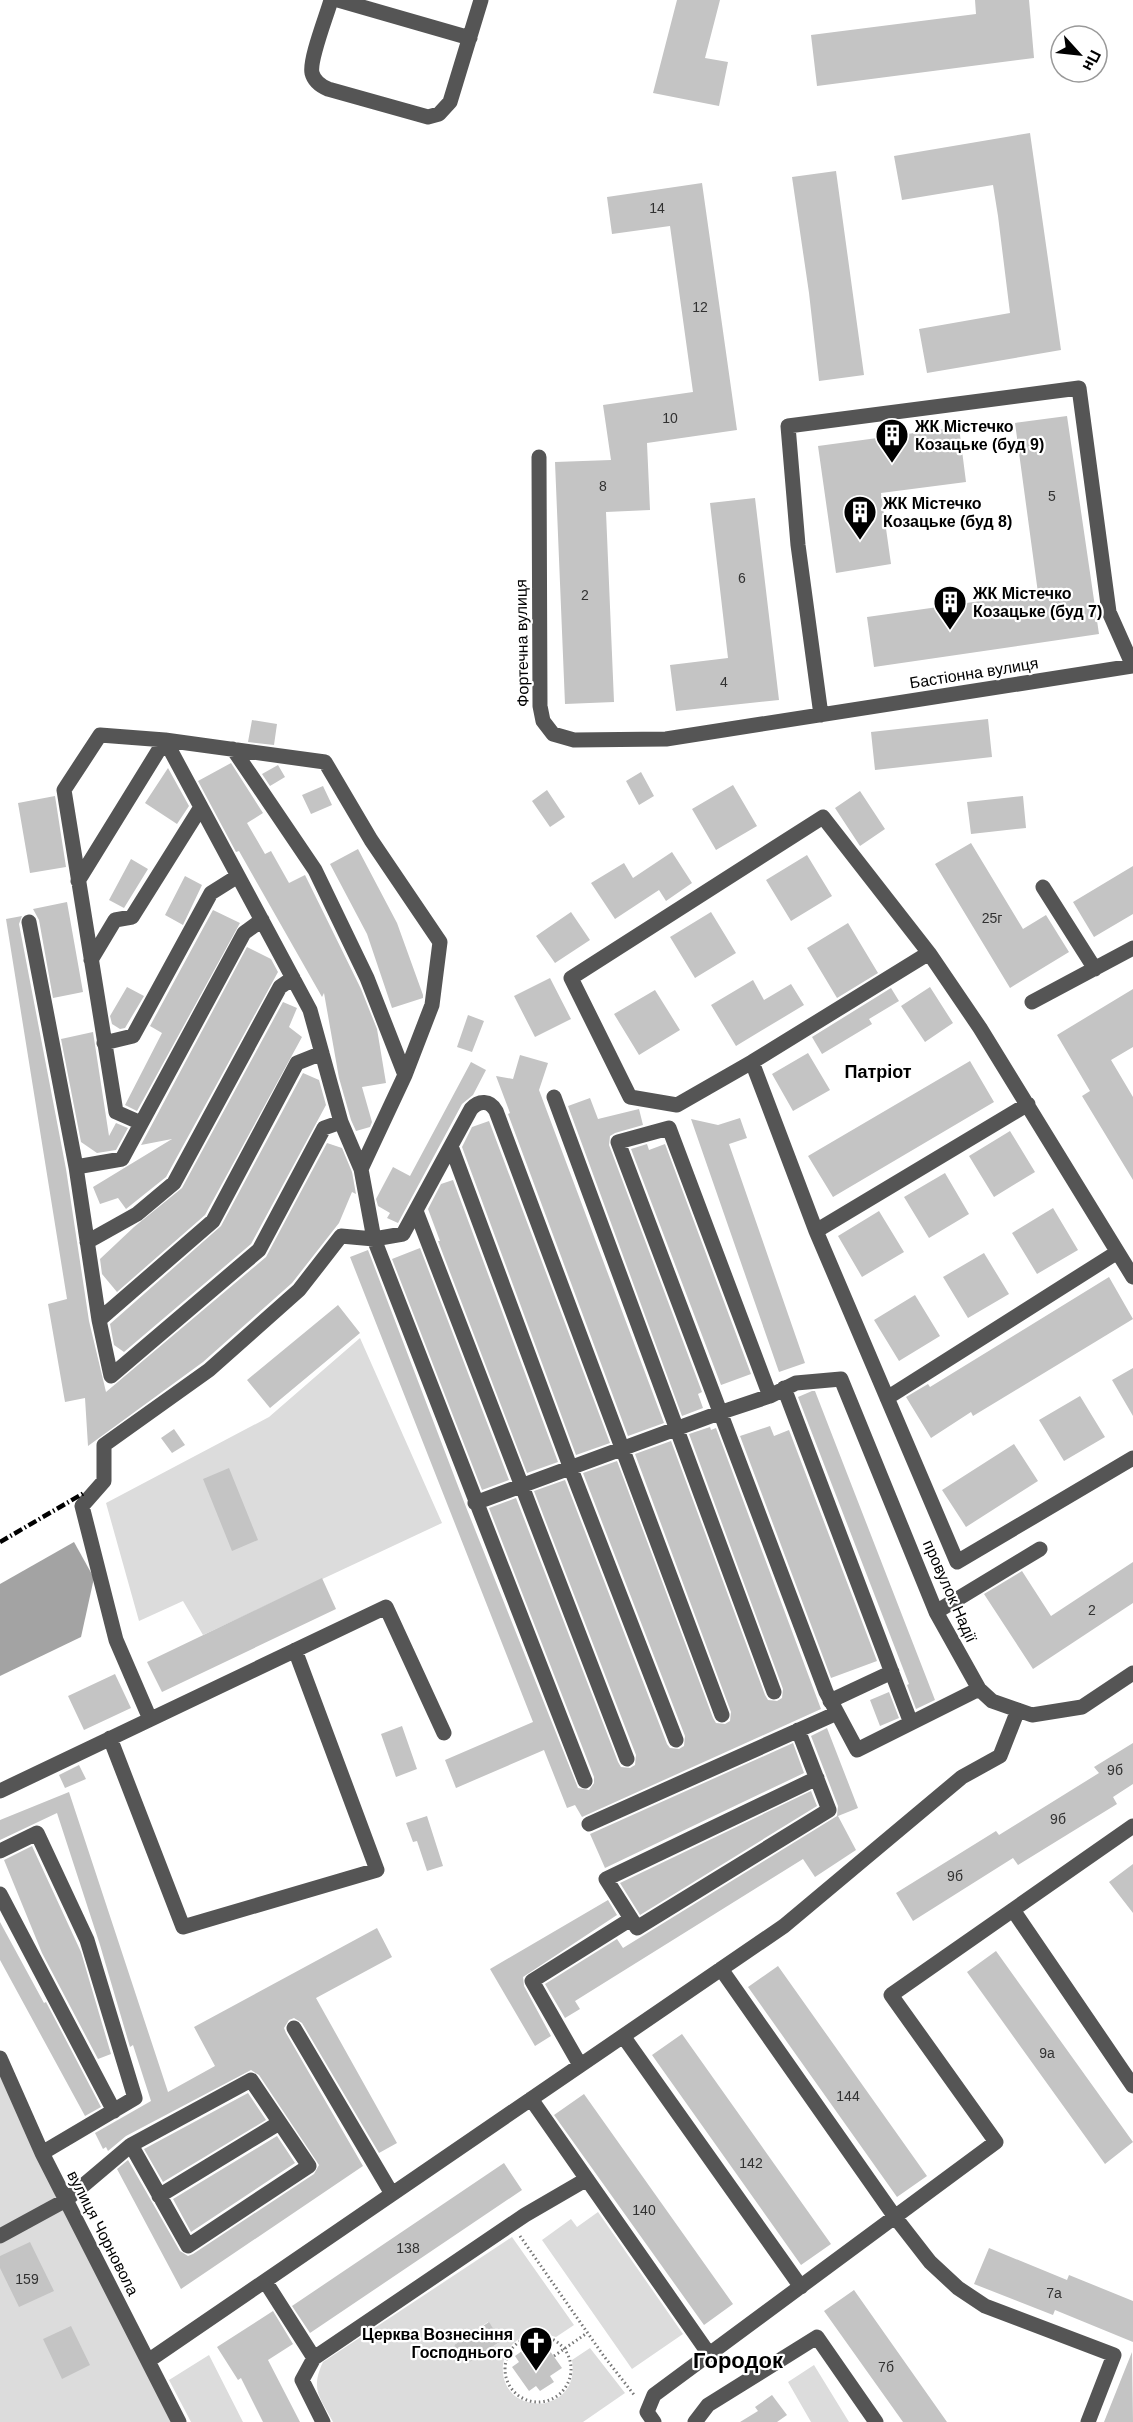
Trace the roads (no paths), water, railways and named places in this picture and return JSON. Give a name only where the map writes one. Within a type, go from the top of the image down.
[{"type":"street","points":[[332,0],[312,67],[318,83],[328,89],[423,116],[440,114],[448,107],[481,0]]},
{"type":"street","points":[[338,0],[470,38]]},
{"type":"street","name":"Бастіонна вулиця","points":[[1079,388],[1109,612],[1133,666],[821,715],[798,545],[788,426],[1079,388]]},
{"type":"street","name":"Фортечна вулиця","points":[[539,457],[540,706],[543,721],[553,735],[574,740],[666,739],[821,715]]},
{"type":"street","points":[[141,1123],[116,1112],[64,790],[100,735],[165,740],[325,762],[371,840],[440,942],[432,1005],[405,1075],[361,1168]]},
{"type":"street","points":[[165,740],[310,1010],[341,1122],[361,1168],[374,1239],[585,1781]]},
{"type":"street","points":[[78,881],[165,740]]},
{"type":"street","points":[[233,749],[315,870],[367,978],[405,1075]]},
{"type":"street","points":[[91,960],[115,920],[132,917],[201,807]]},
{"type":"street","points":[[929,953],[752,1062],[677,1105],[630,1097],[572,978],[823,817],[929,953],[1028,1104],[1116,1253],[1133,1277]]},
{"type":"street","points":[[104,1043],[133,1036],[211,892],[238,876]]},
{"type":"street","points":[[1043,887],[1095,969]]},
{"type":"street","points":[[76,1167],[122,1159],[244,933],[262,920]]},
{"type":"street","points":[[29,922],[76,1167],[99,1320],[111,1376],[259,1250],[324,1128],[341,1122]]},
{"type":"street","points":[[1032,1002],[1133,948]]},
{"type":"street","points":[[87,1242],[137,1214],[174,1183],[280,987],[293,978]]},
{"type":"street","points":[[99,1320],[213,1221],[297,1063],[322,1053]]},
{"type":"street","points":[[752,1062],[816,1231],[957,1562],[1133,1458]]},
{"type":"street","points":[[554,1097],[774,1692]]},
{"type":"street","points":[[150,1719],[116,1640],[82,1506],[104,1481],[104,1445],[209,1370],[299,1290],[341,1236],[374,1239],[403,1234],[475,1105],[484,1102],[494,1106],[723,1715]]},
{"type":"street","points":[[816,1231],[1028,1104]]},
{"type":"street","points":[[911,1723],[669,1128],[618,1142],[719,1413],[834,1707],[857,1750],[911,1723],[979,1689]]},
{"type":"street","points":[[452,1146],[571,1469],[676,1740]]},
{"type":"street","points":[[416,1211],[627,1759]]},
{"type":"street","points":[[887,1398],[1116,1253]]},
{"type":"street","name":"провулок Надії","points":[[777,1392],[796,1383],[841,1379],[936,1612],[979,1689],[992,1701],[1032,1715],[1082,1707],[1133,1673]]},
{"type":"street","points":[[475,1503],[777,1392]]},
{"type":"street","points":[[936,1612],[1040,1549]]},
{"type":"street","points":[[0,1791],[386,1607],[444,1733]]},
{"type":"street","points":[[110,1738],[183,1927],[377,1870],[295,1650]]},
{"type":"street","points":[[589,1824],[798,1730],[892,1672]]},
{"type":"street","points":[[148,2361],[784,1926],[962,1777],[1000,1756],[1017,1710]]},
{"type":"street","points":[[798,1730],[817,1778],[829,1810],[637,1928],[606,1879],[817,1778]]},
{"type":"street","points":[[651,2417],[654,2396],[996,2142],[891,1995],[1133,1826]]},
{"type":"street","points":[[0,1851],[37,1833],[87,1940],[135,2098],[42,2153]]},
{"type":"street","points":[[0,1894],[114,2110]]},
{"type":"street","points":[[1012,1910],[1133,2086]]},
{"type":"street","points":[[580,2065],[532,1981],[631,1919]]},
{"type":"street","points":[[721,1969],[895,2217],[930,2262],[958,2288],[986,2306],[1114,2355],[1088,2422]]},
{"type":"street","points":[[294,2028],[392,2194]]},
{"type":"street","points":[[623,2036],[801,2287]]},
{"type":"street","name":"вулиця Чорновола","points":[[0,2058],[42,2153],[179,2422]]},
{"type":"street","points":[[0,2236],[66,2200],[131,2145],[251,2080],[309,2166],[188,2246],[131,2145]]},
{"type":"street","points":[[531,2099],[709,2354]]},
{"type":"street","points":[[159,2196],[279,2123]]},
{"type":"street","points":[[323,2422],[302,2380],[314,2358],[512,2225],[587,2179]]},
{"type":"street","points":[[265,2281],[314,2358]]},
{"type":"street","points":[[695,2422],[708,2405],[817,2337],[876,2422]]},
{"type":"railway","points":[[0,1542],[84,1493]]},
{"type":"place","name":"ЖК Містечко Козацьке (буд 9)","points":[[892,464]]},
{"type":"place","name":"ЖК Містечко Козацьке (буд 8)","points":[[860,541]]},
{"type":"place","name":"ЖК Містечко Козацьке (буд 7)","points":[[950,631]]},
{"type":"place","name":"Церква Вознесіння Господнього","points":[[536,2372]]},
{"type":"district","name":"Патріот","points":[[878,1072]]},
{"type":"district","name":"Городок","points":[[738,2360]]}]
